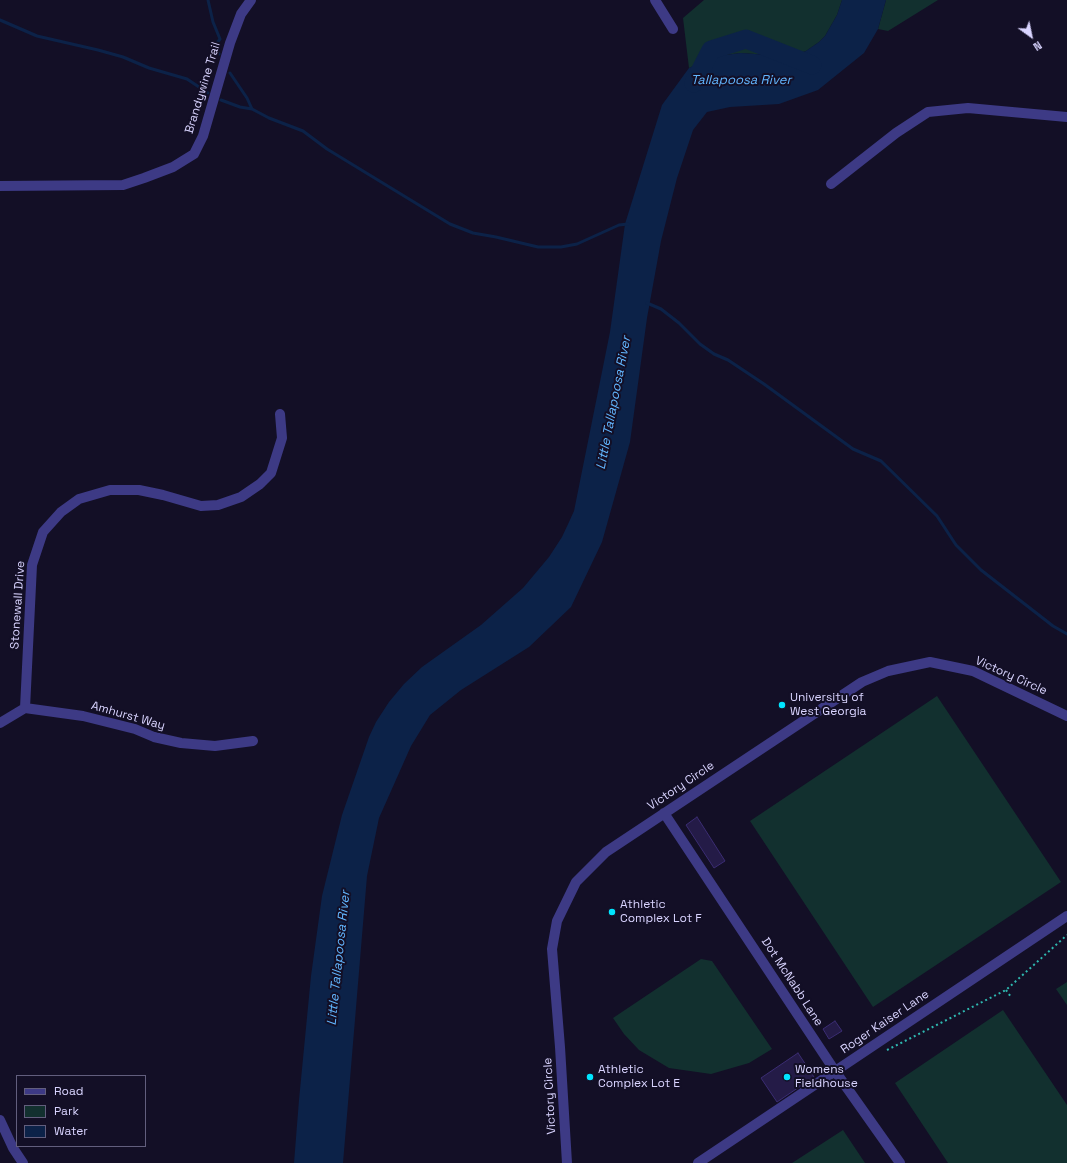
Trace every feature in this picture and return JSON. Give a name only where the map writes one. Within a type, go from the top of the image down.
[{"type":"street","name":"Brandywine Trail","points":[[0,186],[123,185],[173,167],[194,154],[203,136],[230,43],[241,14],[251,0]]},
{"type":"street","points":[[654,0],[673,29]]},
{"type":"street","points":[[831,184],[896,133],[928,112],[968,108],[1067,117]]},
{"type":"street","name":"Stonewall Drive","points":[[25,708],[32,564],[43,532],[60,512],[79,500],[110,490],[139,490],[201,506],[218,505],[241,497],[260,484],[271,473],[282,438],[280,414]]},
{"type":"street","name":"Victory Circle","points":[[567,1163],[552,949],[557,921],[576,882],[606,852],[862,682],[888,671],[930,662],[973,671],[1067,716]]},
{"type":"street","points":[[0,723],[25,708]]},
{"type":"street","name":"Amhurst Way","points":[[25,708],[83,716],[135,729],[154,737],[181,744],[214,746],[253,740]]},
{"type":"street","name":"Dot McNabb Lane","points":[[664,813],[835,1071],[900,1163]]},
{"type":"street","name":"Roger Kaiser Lane","points":[[698,1163],[1067,916]]},
{"type":"street","points":[[0,1120],[13,1148],[23,1163]]},
{"type":"path","points":[[882,1052],[1006,990],[1067,935]]},
{"type":"path","points":[[1006,990],[1011,997]]},
{"type":"green space","points":[[704,0],[842,0],[837,15],[825,36],[806,51],[798,54],[783,56],[741,53],[716,56],[689,68],[683,18]]},
{"type":"green space","points":[[886,0],[938,0],[888,31],[878,29]]},
{"type":"green space","points":[[937,696],[1061,882],[873,1007],[750,821]]},
{"type":"green space","points":[[701,959],[712,961],[772,1049],[749,1063],[711,1074],[669,1068],[639,1050],[624,1034],[613,1018]]},
{"type":"green space","points":[[1067,982],[1067,1005],[1056,989]]},
{"type":"green space","points":[[1003,1010],[1067,1105],[1067,1163],[948,1163],[895,1083]]},
{"type":"green space","points":[[843,1130],[865,1163],[792,1163]]},
{"type":"water","name":"Tallapoosa River","points":[[842,0],[886,0],[878,29],[864,53],[818,90],[779,104],[730,107],[707,112],[693,130],[677,178],[661,241],[647,318],[630,442],[602,542],[571,607],[529,647],[461,690],[430,715],[411,746],[379,818],[367,876],[343,1163],[294,1163],[311,976],[322,896],[342,815],[369,737],[376,722],[389,702],[404,684],[422,667],[481,625],[523,588],[549,557],[562,537],[569,522],[574,511],[610,332],[625,224],[662,105],[689,68],[716,56],[741,53],[783,56],[798,54],[806,51],[825,36],[837,15]]},
{"type":"building","points":[[697,817],[725,861],[714,868],[686,825]]},
{"type":"building","points":[[835,1021],[842,1031],[829,1039],[823,1029]]},
{"type":"building","name":"Womens Fieldhouse","points":[[798,1053],[814,1077],[777,1102],[761,1078]]},
{"type":"waterway","points":[[208,0],[213,22],[220,39],[214,47],[219,54]]},
{"type":"waterway","points":[[0,20],[37,36],[123,57],[149,68],[187,79],[208,93]]},
{"type":"waterway","name":"Little Tallapoosa River","points":[[694,83],[711,50],[746,39],[812,65]]},
{"type":"waterway","points":[[230,73],[247,98],[252,109]]},
{"type":"waterway","points":[[221,100],[240,107],[252,109],[269,118],[303,131],[327,149],[450,224],[473,233],[538,247],[561,247],[577,244],[619,225],[628,224]]},
{"type":"waterway","points":[[647,303],[661,309],[679,323],[700,344],[714,354],[728,360],[764,384],[853,449],[881,461],[937,516],[956,545],[981,570],[1053,626],[1067,634]]},
{"type":"place","name":"University of West Georgia","points":[[782,705]]},
{"type":"place","name":"Athletic Complex Lot F","points":[[612,912]]},
{"type":"place","name":"Athletic Complex Lot E","points":[[590,1077]]},
{"type":"place","name":"Womens Fieldhouse","points":[[787,1077]]}]
